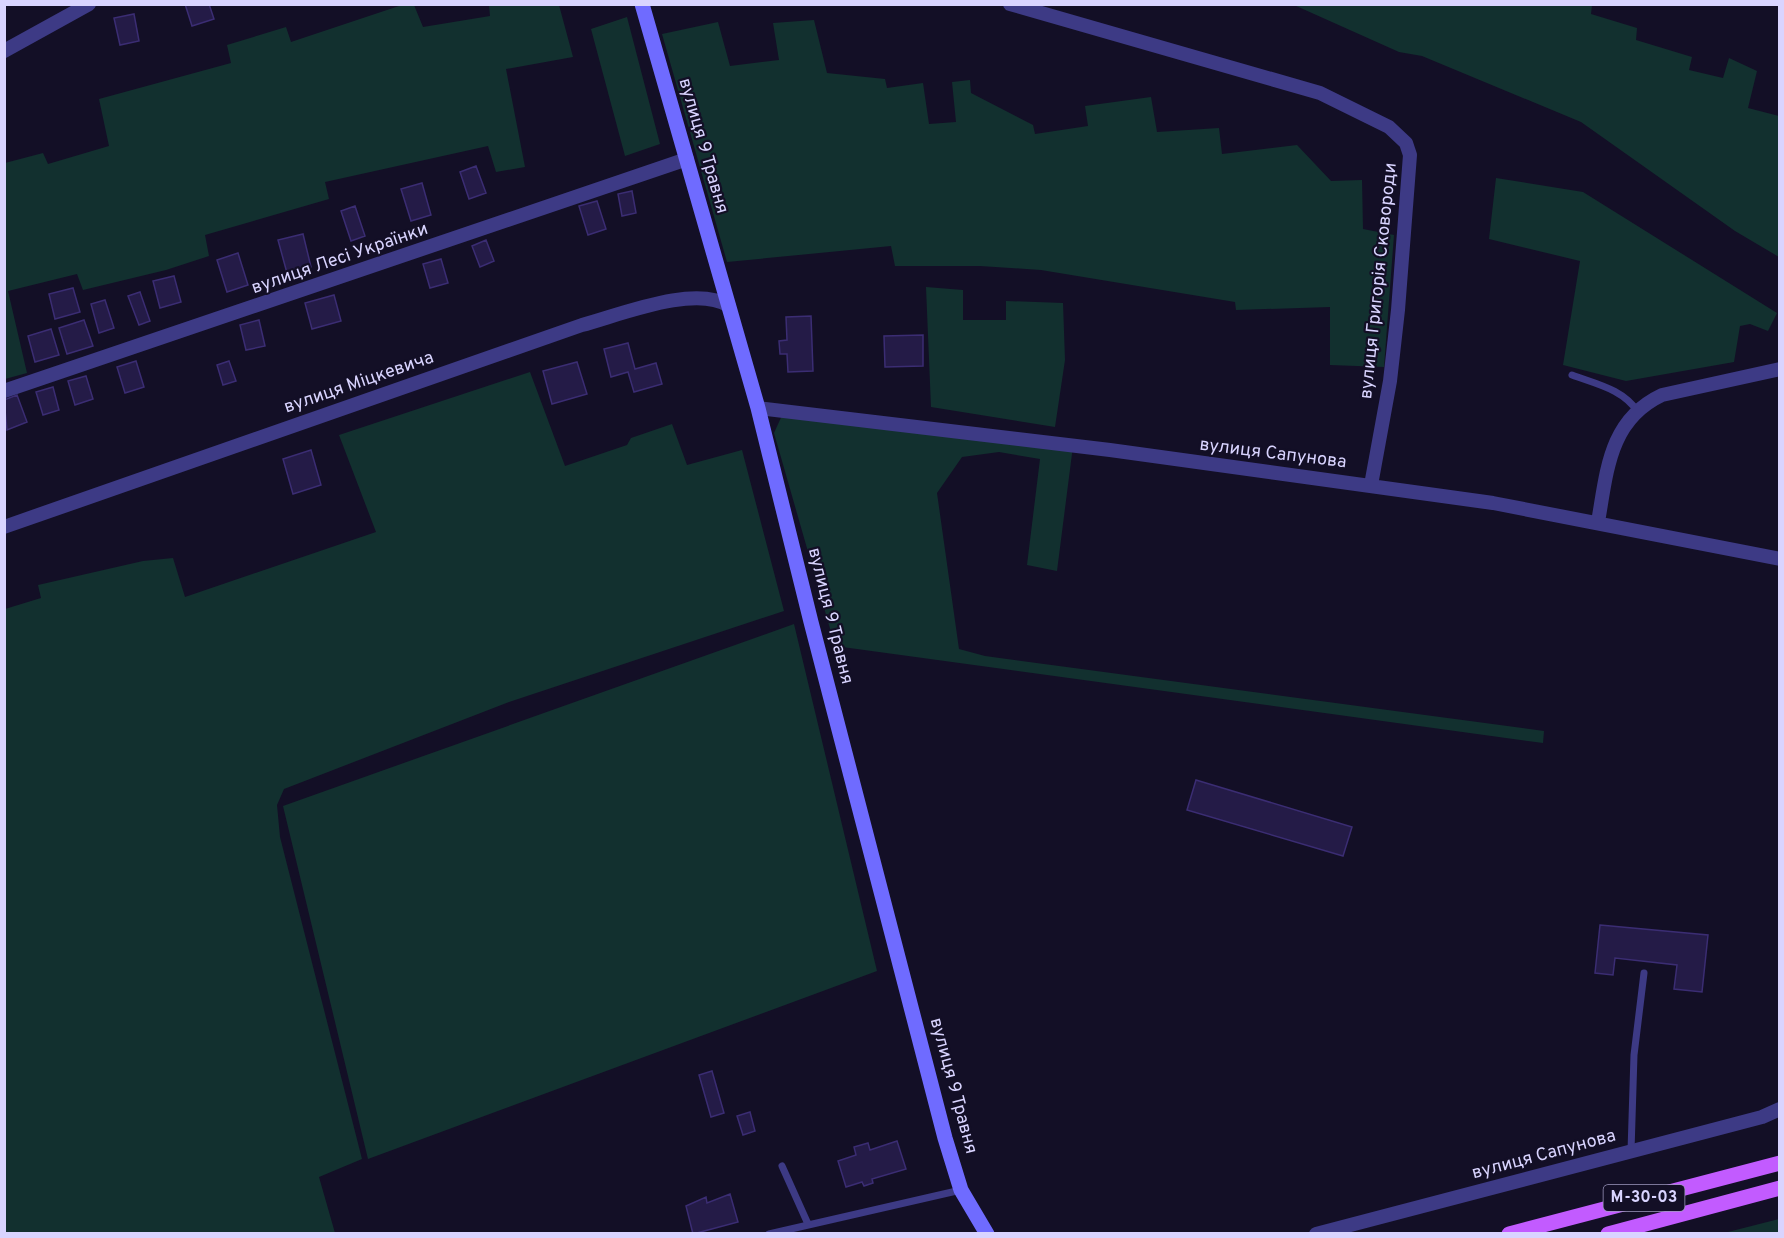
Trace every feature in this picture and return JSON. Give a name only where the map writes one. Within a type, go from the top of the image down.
[{"type":"main road","name":"М-30-03","points":[[1509,1233],[1779,1163]]},
{"type":"main road","name":"М-30-03","points":[[1608,1233],[1779,1188]]},
{"type":"street","points":[[4,51],[88,4]]},
{"type":"street","name":"вулиця 9 Травня","points":[[642,4],[758,408],[825,680],[961,1190],[987,1233]]},
{"type":"street","name":"вулиця Григорія Сковороди","points":[[1010,4],[1277,78],[1320,93],[1389,127],[1406,143],[1410,154],[1398,309],[1390,381],[1371,485]]},
{"type":"street","name":"вулиця Лесі Українки","points":[[4,391],[687,159]]},
{"type":"street","name":"вулиця Міцкевича","points":[[4,527],[582,325],[665,303],[698,297],[718,299],[729,306]]},
{"type":"street","points":[[1598,522],[1611,450],[1626,424],[1646,403],[1662,395],[1779,369]]},
{"type":"street","name":"вулиця Сапунова","points":[[758,408],[1371,485],[1598,522],[1779,558]]},
{"type":"street","name":"вулиця Сапунова","points":[[1316,1233],[1762,1117],[1779,1109]]},
{"type":"lane","points":[[1572,375],[1616,390],[1631,402],[1638,412]]},
{"type":"lane","points":[[1631,1151],[1634,1055],[1644,973]]},
{"type":"lane","points":[[782,1166],[808,1224]]},
{"type":"lane","points":[[769,1233],[961,1190]]},
{"type":"green space","points":[[405,4],[414,5],[423,27],[490,16],[489,5],[559,5],[573,57],[506,69],[525,167],[496,172],[488,146],[325,182],[329,199],[205,235],[209,256],[166,270],[83,290],[77,274],[8,291],[27,373],[5,379],[5,163],[43,153],[48,164],[109,146],[99,99],[231,63],[227,45],[286,27],[291,42]]},
{"type":"green space","points":[[1294,5],[1592,5],[1591,14],[1637,28],[1636,40],[1692,57],[1689,70],[1723,78],[1729,58],[1757,71],[1748,108],[1779,116],[1779,257],[1735,231],[1581,122],[1422,56],[1399,52]]},
{"type":"green space","points":[[627,17],[660,144],[625,156],[591,29]]},
{"type":"green space","points":[[814,20],[827,73],[885,79],[887,88],[923,83],[929,124],[956,122],[952,82],[970,80],[971,93],[1033,125],[1035,134],[1088,126],[1085,106],[1151,97],[1157,132],[1219,128],[1222,154],[1297,145],[1331,181],[1362,180],[1363,229],[1394,235],[1384,367],[1330,365],[1330,307],[1236,310],[1235,302],[1041,270],[980,266],[895,266],[891,246],[727,262],[662,34],[718,22],[730,66],[779,60],[773,23]]},
{"type":"green space","points":[[1496,178],[1583,192],[1777,313],[1768,331],[1750,324],[1740,326],[1734,362],[1626,381],[1563,365],[1580,261],[1489,239]]},
{"type":"green space","points":[[926,287],[963,290],[963,320],[1006,320],[1006,301],[1063,303],[1065,360],[1055,427],[931,407]]},
{"type":"green space","points":[[530,372],[565,466],[627,445],[631,438],[672,424],[687,465],[742,450],[784,611],[509,702],[284,789],[277,805],[280,837],[362,1159],[319,1177],[335,1233],[5,1233],[5,609],[41,598],[38,585],[143,561],[173,558],[185,597],[376,532],[339,435]]},
{"type":"green space","points":[[784,411],[1073,446],[1057,571],[1027,565],[1040,459],[999,452],[962,457],[937,493],[959,649],[985,656],[1544,731],[1543,743],[835,646],[774,433]]},
{"type":"green space","points":[[794,624],[877,971],[368,1159],[283,806]]},
{"type":"green space","points":[[1779,1219],[1779,1233],[1724,1233]]},
{"type":"building","points":[[185,4],[209,4],[214,19],[192,26]]},
{"type":"building","points":[[134,14],[139,41],[120,45],[114,18]]},
{"type":"building","points":[[476,166],[486,193],[469,199],[460,172]]},
{"type":"building","points":[[422,183],[431,215],[411,221],[401,189]]},
{"type":"building","points":[[632,191],[636,213],[622,216],[618,194]]},
{"type":"building","points":[[597,201],[606,229],[588,235],[579,206]]},
{"type":"building","points":[[355,206],[365,236],[351,241],[341,211]]},
{"type":"building","points":[[303,234],[311,267],[287,273],[278,240]]},
{"type":"building","points":[[486,240],[494,261],[480,267],[472,246]]},
{"type":"building","points":[[238,253],[248,285],[227,292],[217,260]]},
{"type":"building","points":[[441,259],[448,283],[430,288],[423,264]]},
{"type":"building","points":[[174,276],[181,302],[160,308],[153,281]]},
{"type":"building","points":[[73,288],[80,312],[55,319],[49,294]]},
{"type":"building","points":[[140,292],[150,321],[139,325],[128,296]]},
{"type":"building","points":[[334,295],[341,321],[312,329],[305,303]]},
{"type":"building","points":[[105,300],[114,328],[99,333],[91,304]]},
{"type":"building","points":[[811,316],[813,371],[788,372],[787,354],[780,354],[779,341],[787,340],[786,317]]},
{"type":"building","points":[[84,320],[93,346],[67,354],[59,328]]},
{"type":"building","points":[[259,320],[265,346],[246,350],[240,325]]},
{"type":"building","points":[[51,329],[59,355],[35,362],[28,336]]},
{"type":"building","points":[[923,335],[923,366],[885,367],[884,336]]},
{"type":"building","points":[[628,343],[635,369],[656,363],[662,384],[634,392],[628,372],[611,377],[604,349]]},
{"type":"building","points":[[136,361],[144,387],[125,393],[117,367]]},
{"type":"building","points":[[229,361],[236,381],[223,385],[217,365]]},
{"type":"building","points":[[577,362],[587,394],[552,404],[543,371]]},
{"type":"building","points":[[86,376],[93,399],[75,405],[68,381]]},
{"type":"building","points":[[53,387],[59,410],[43,415],[36,392]]},
{"type":"building","points":[[17,395],[27,422],[7,430],[4,400]]},
{"type":"building","points":[[311,450],[321,485],[293,494],[283,459]]},
{"type":"building","points":[[1196,780],[1352,827],[1343,856],[1187,810]]},
{"type":"building","points":[[1600,925],[1708,935],[1702,992],[1674,989],[1677,965],[1615,958],[1613,975],[1595,973]]},
{"type":"building","points":[[712,1071],[724,1113],[711,1117],[699,1075]]},
{"type":"building","points":[[750,1112],[755,1131],[743,1135],[737,1116]]},
{"type":"building","points":[[897,1141],[906,1169],[872,1179],[873,1183],[864,1186],[862,1182],[846,1187],[838,1161],[856,1155],[854,1147],[868,1143],[870,1150]]},
{"type":"building","points":[[730,1194],[738,1222],[693,1234],[686,1206],[706,1197],[707,1203]]}]
